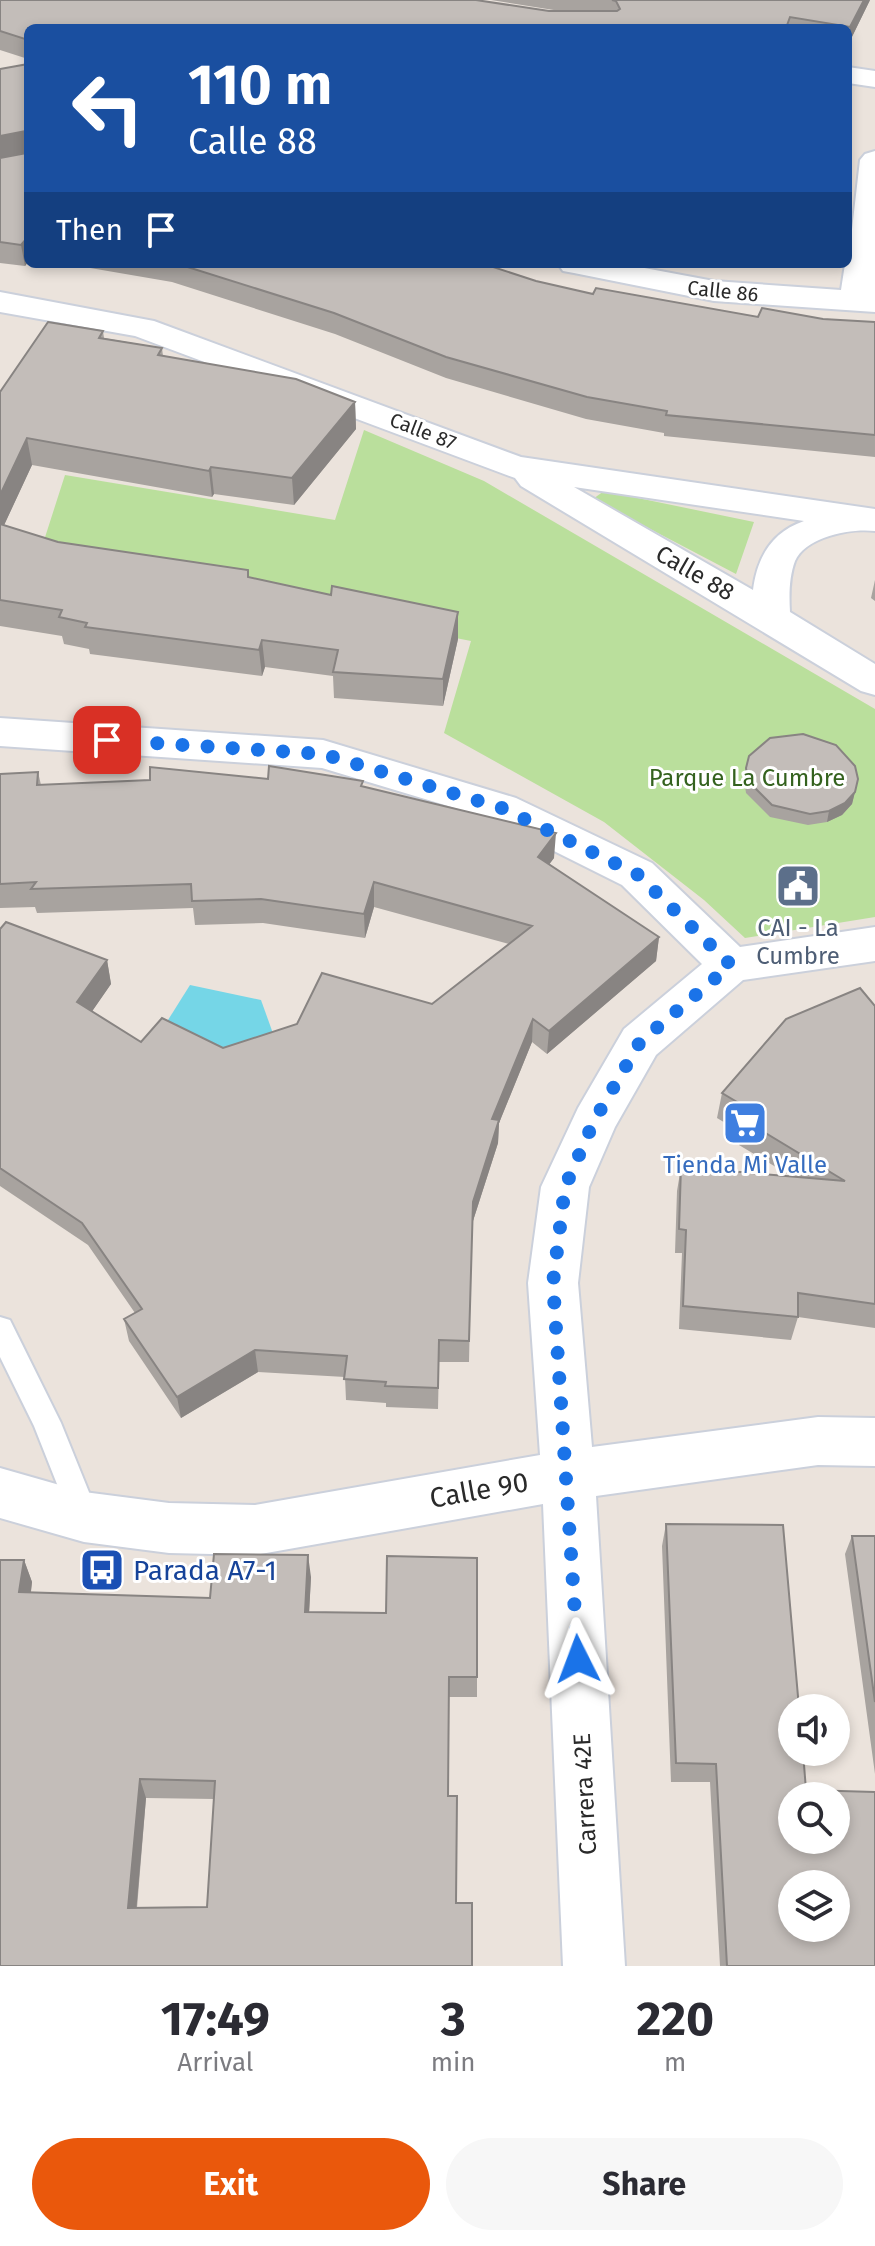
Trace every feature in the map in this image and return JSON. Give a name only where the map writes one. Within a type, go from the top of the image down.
[{"type":"street","points":[[852,76],[875,79]]},
{"type":"street","points":[[865,302],[875,160]]},
{"type":"street","name":"Calle 86","points":[[595,268],[714,291],[865,302]]},
{"type":"street","name":"Calle 87","points":[[0,302],[142,328],[321,392],[514,467],[866,519]]},
{"type":"street","name":"Calle 88","points":[[514,467],[771,617],[875,682]]},
{"type":"street","name":"Calle 87","points":[[771,617],[775,559],[795,537],[866,519]]},
{"type":"street","points":[[0,732],[323,754],[502,808],[637,874],[731,965],[875,944]]},
{"type":"street","name":"Carrera 42E","points":[[594,1966],[568,1475],[553,1283],[565,1187],[594,1121],[640,1042],[731,965]]},
{"type":"street","name":"Calle 90","points":[[0,1493],[84,1517],[169,1528],[255,1530],[568,1475],[818,1441],[875,1442]]},
{"type":"lane","points":[[0,1329],[47,1423],[84,1517]]},
{"type":"green space","name":"Parque La Cumbre","points":[[364,430],[484,481],[875,709],[875,917],[745,938],[704,900],[604,822],[444,733],[471,641],[39,556],[65,475],[335,520]]},
{"type":"green space","points":[[604,491],[754,522],[736,574],[593,499]]},
{"type":"water","points":[[190,985],[261,1000],[275,1039],[218,1053],[163,1028]]},
{"type":"building","points":[[0,0],[476,0],[549,11],[617,11],[620,9],[612,0],[864,0],[852,24],[790,17],[787,24],[24,24],[24,39],[0,31]]},
{"type":"building","points":[[24,65],[24,131],[0,136],[0,69]]},
{"type":"building","points":[[24,154],[24,242],[21,245],[0,242],[0,158]]},
{"type":"building","points":[[191,268],[496,268],[593,294],[596,288],[758,317],[762,308],[823,319],[875,322],[875,435],[666,415],[667,411],[587,397],[446,357],[334,313]]},
{"type":"building","points":[[48,322],[103,331],[99,338],[162,348],[158,355],[296,379],[355,402],[292,478],[211,467],[209,471],[27,438],[0,495],[0,392]]},
{"type":"building","points":[[0,524],[58,542],[248,570],[248,577],[331,595],[332,586],[458,612],[443,679],[333,672],[338,650],[262,640],[259,650],[85,627],[87,623],[59,617],[62,610],[0,600]]},
{"type":"building","points":[[803,734],[836,745],[855,766],[858,779],[855,792],[845,803],[829,811],[810,814],[772,805],[748,781],[746,768],[749,756],[770,738]]},
{"type":"building","points":[[269,766],[363,781],[361,786],[556,833],[538,857],[659,937],[549,1031],[533,1019],[492,1119],[499,1120],[473,1202],[469,1341],[439,1340],[438,1388],[385,1386],[386,1382],[344,1379],[347,1356],[255,1350],[177,1397],[124,1319],[142,1309],[82,1223],[0,1168],[0,929],[6,922],[107,960],[77,1002],[141,1042],[162,1018],[223,1048],[297,1024],[322,973],[432,1004],[532,926],[374,882],[364,914],[261,899],[192,901],[191,884],[31,889],[36,882],[0,884],[0,774],[38,772],[37,785],[150,780],[150,767],[268,779]]},
{"type":"building","points":[[860,988],[875,1006],[875,1304],[798,1293],[798,1317],[683,1306],[686,1230],[679,1229],[681,1167],[845,1181],[744,1120],[752,1111],[722,1093],[786,1019]]},
{"type":"building","points":[[666,1524],[783,1525],[798,1694],[778,1694],[778,1766],[804,1766],[805,1782],[778,1782],[778,1854],[850,1854],[850,1791],[875,1792],[875,1966],[727,1966],[716,1764],[676,1763]]},
{"type":"building","points":[[852,1536],[875,1536],[875,1702]]},
{"type":"building","points":[[214,1554],[308,1555],[305,1612],[386,1613],[387,1556],[477,1558],[477,1677],[449,1677],[448,1796],[457,1796],[456,1903],[472,1903],[472,1966],[0,1966],[0,1560],[24,1560],[19,1592],[210,1598]],"holes":[[[140,1779],[215,1781],[207,1907],[128,1908]]]},
{"type":"place","name":"CAI - La Cumbre","points":[[798,886]]},
{"type":"place","name":"Tienda Mi Valle","points":[[745,1123]]},
{"type":"place","name":"Parada A7-1","points":[[102,1570]]},
{"type":"route","points":[[107,740],[323,754],[502,808],[637,874],[731,965],[640,1042],[594,1121],[565,1187],[553,1283],[578,1659]]}]
